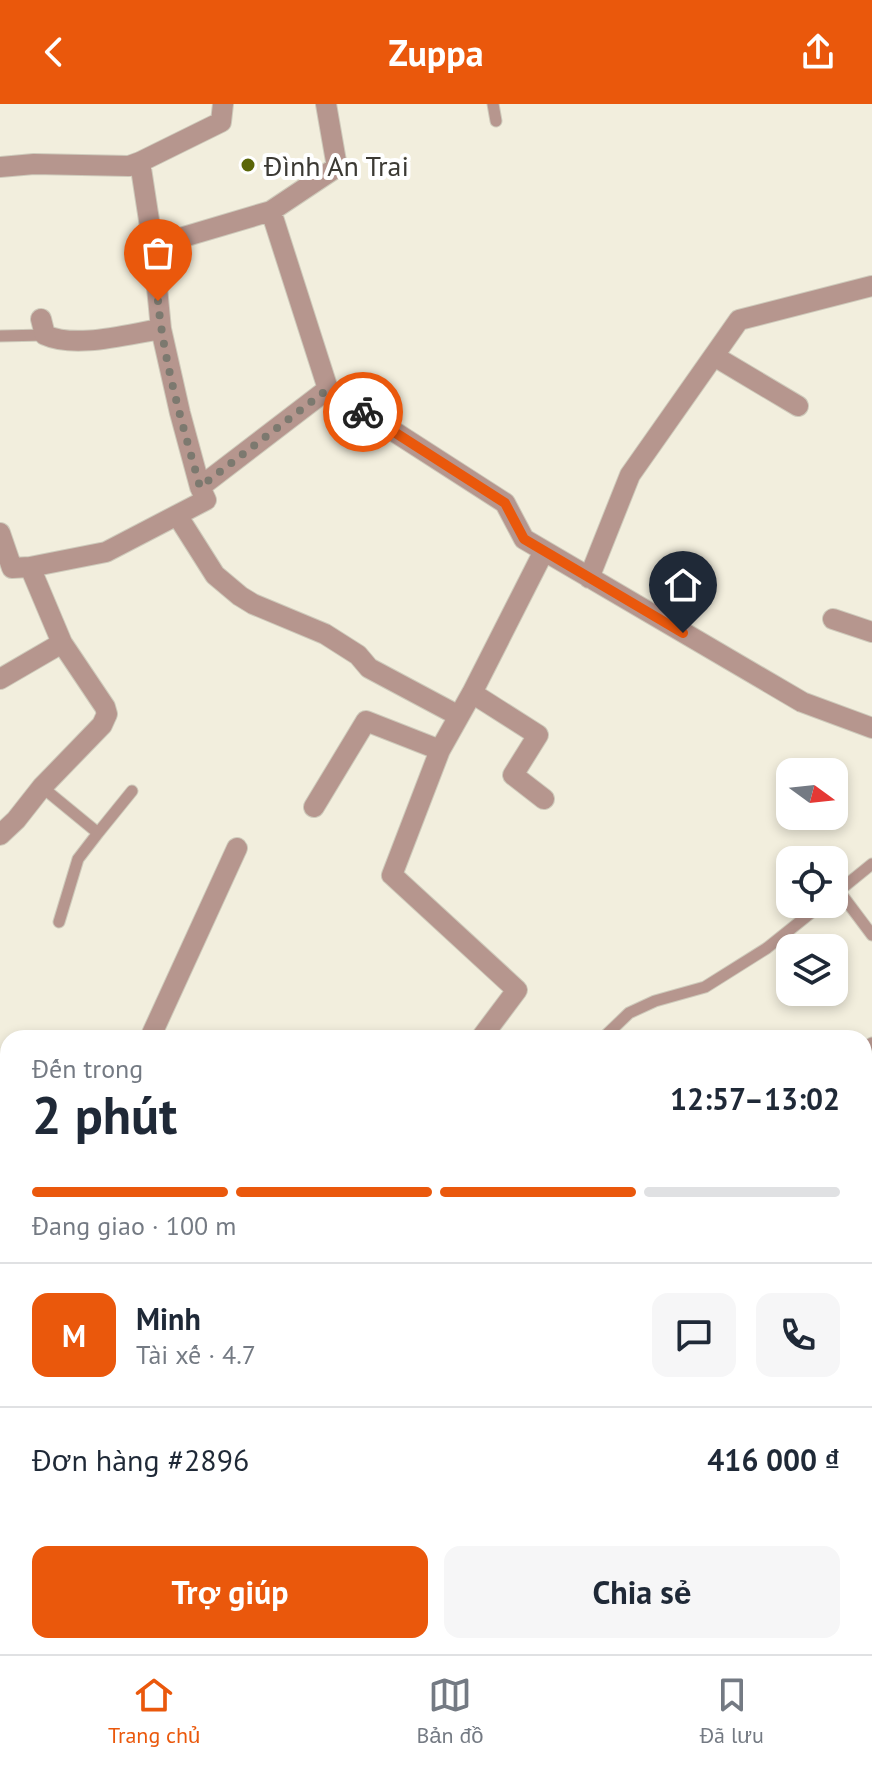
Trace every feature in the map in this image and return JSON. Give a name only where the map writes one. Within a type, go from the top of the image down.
[{"type":"street","points":[[0,167],[34,164],[129,166],[221,122],[223,104]]},
{"type":"street","points":[[153,246],[271,211],[337,167],[326,104]]},
{"type":"street","points":[[0,533],[12,568],[30,567],[106,552],[206,500],[180,413],[161,329],[153,246],[140,162]]},
{"type":"street","points":[[271,211],[328,389],[505,503],[524,539],[802,702],[872,728]]},
{"type":"street","points":[[589,578],[630,475],[739,320],[872,286]]},
{"type":"street","points":[[43,327],[56,340],[71,341],[161,329]]},
{"type":"street","points":[[714,356],[798,406]]},
{"type":"street","points":[[200,487],[328,389]]},
{"type":"street","points":[[177,515],[215,575],[240,596],[325,634],[358,655],[369,668],[459,716]]},
{"type":"street","points":[[487,1030],[517,990],[392,875],[440,750],[544,551]]},
{"type":"street","points":[[0,835],[102,725],[107,714],[62,643],[30,567]]},
{"type":"street","points":[[833,619],[872,632]]},
{"type":"street","points":[[0,679],[62,643]]},
{"type":"street","points":[[472,693],[538,735],[513,775],[544,799]]},
{"type":"street","points":[[314,807],[366,721],[440,750]]},
{"type":"street","points":[[154,1030],[237,848]]},
{"type":"lane","points":[[493,104],[496,121]]},
{"type":"lane","points":[[0,336],[43,327]]},
{"type":"lane","points":[[42,787],[98,833]]},
{"type":"lane","points":[[59,922],[78,859],[132,791]]},
{"type":"lane","points":[[848,883],[872,864]]},
{"type":"lane","points":[[848,907],[872,935]]},
{"type":"lane","points":[[611,1030],[629,1013],[655,1001],[705,987],[767,948],[804,918]]},
{"type":"way so far","points":[[158,301],[161,329],[200,487],[328,389],[363,412]]},
{"type":"place","name":"Đình An Trai","points":[[248,165]]},
{"type":"route","points":[[363,412],[505,503],[524,539],[683,633]]}]
